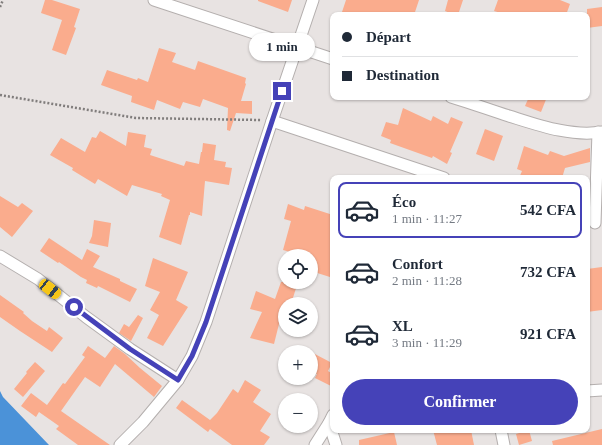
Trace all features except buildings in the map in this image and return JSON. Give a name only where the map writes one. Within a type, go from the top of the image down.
[{"type":"street","points":[[154,0],[330,58]]},
{"type":"street","points":[[120,445],[143,422],[178,380],[192,356],[206,322],[296,47],[313,0]]},
{"type":"street","points":[[460,100],[539,126],[578,132],[600,132],[595,222]]},
{"type":"street","points":[[272,121],[421,175]]},
{"type":"street","points":[[0,256],[38,280],[130,349],[178,380]]},
{"type":"street","points":[[590,391],[602,390]]},
{"type":"street","points":[[315,445],[330,421]]},
{"type":"street","points":[[334,433],[336,445]]},
{"type":"street","points":[[502,433],[504,445]]},
{"type":"path","points":[[0,7],[3,0]]},
{"type":"path","points":[[0,95],[136,118],[272,121]]},
{"type":"water","points":[[0,391],[3,397],[49,445],[0,445]]},
{"type":"route","points":[[74,307],[130,349],[178,380],[192,356],[206,322],[282,91]]}]
